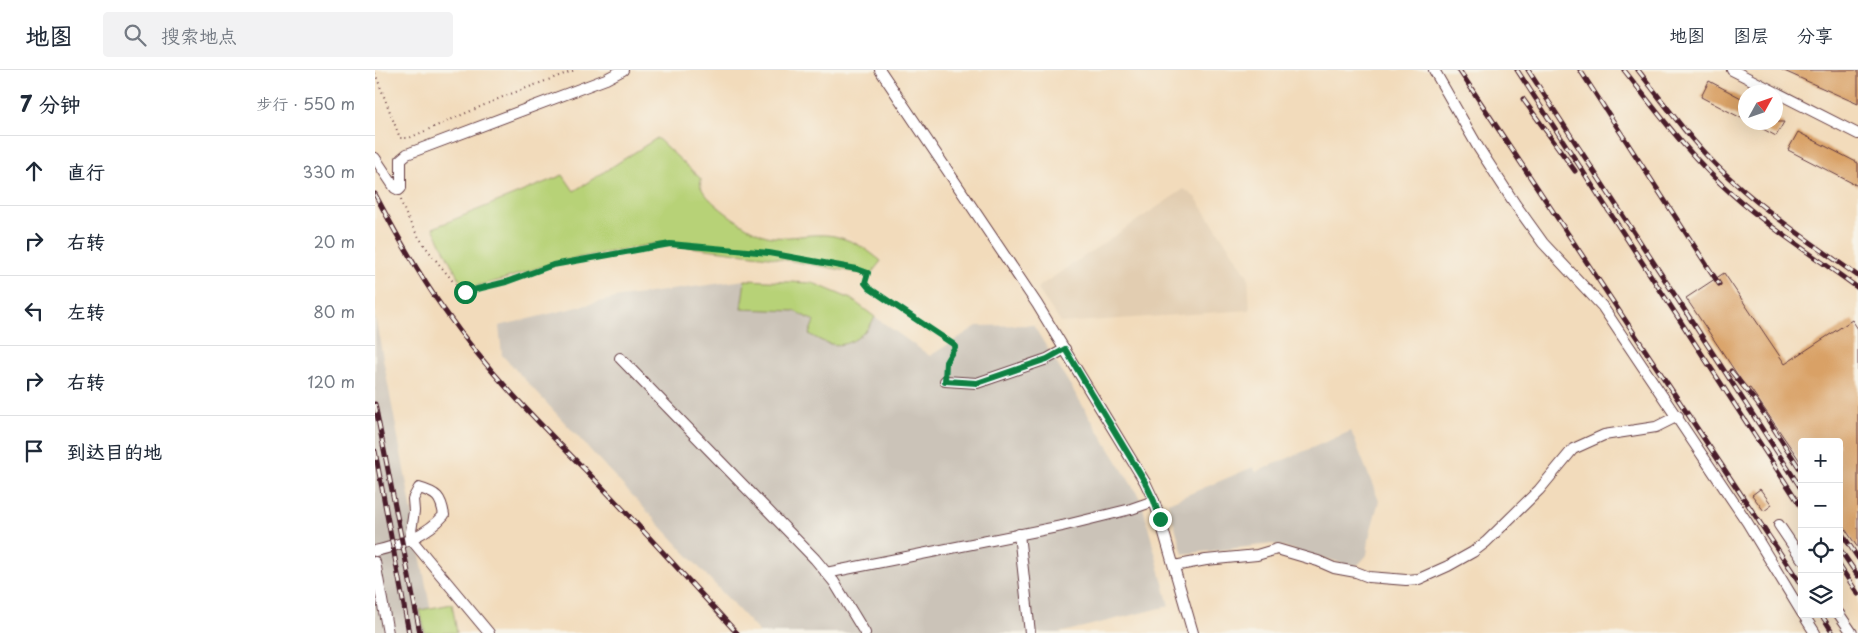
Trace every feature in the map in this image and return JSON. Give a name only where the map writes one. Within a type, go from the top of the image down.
[{"type":"street","points":[[375,158],[395,188],[399,190],[401,188],[401,159],[407,154],[606,79],[623,70]]},
{"type":"street","points":[[880,70],[1037,304],[1145,482],[1154,501],[1193,633]]},
{"type":"street","points":[[1433,70],[1478,147],[1515,204],[1543,243],[1602,306],[1747,522],[1798,606]]},
{"type":"street","points":[[1732,70],[1858,134]]},
{"type":"street","points":[[945,381],[977,383],[1047,359],[1065,349]]},
{"type":"street","points":[[619,358],[826,573],[834,582],[865,633]]},
{"type":"street","points":[[1173,566],[1206,560],[1257,555],[1277,549],[1334,568],[1356,572],[1369,577],[1406,580],[1419,579],[1448,566],[1473,552],[1486,542],[1539,490],[1573,449],[1604,435],[1656,427],[1677,416]]},
{"type":"street","points":[[375,551],[393,548],[410,538],[435,525],[444,515],[441,501],[432,491],[419,488],[413,499],[414,511],[410,538],[489,633]]},
{"type":"street","points":[[826,573],[1019,534],[1131,509],[1154,501]]},
{"type":"street","points":[[1779,525],[1798,553]]},
{"type":"street","points":[[1019,534],[1030,633]]},
{"type":"street","points":[[375,562],[388,633]]},
{"type":"street","points":[[1805,618],[1815,633]]},
{"type":"street","points":[[1842,618],[1852,633]]},
{"type":"path","points":[[375,73],[400,138],[409,138],[505,96],[575,70]]},
{"type":"path","points":[[399,190],[405,214],[427,248],[456,285],[459,284],[465,292],[506,282],[553,265],[670,244],[769,253],[857,269],[868,273],[865,283],[869,288],[953,344],[955,347],[946,362],[945,381]]},
{"type":"shaded area","points":[[1184,189],[1196,198],[1248,276],[1250,310],[1061,323],[1037,288]]},
{"type":"shaded area","points":[[745,280],[742,309],[794,311],[814,321],[872,322],[875,317],[930,356],[977,326],[1033,325],[1141,500],[1169,606],[1059,633],[760,633],[502,355],[499,326],[620,297]]},
{"type":"shaded area","points":[[375,316],[435,633],[375,633]]},
{"type":"shaded area","points":[[1351,431],[1379,501],[1370,533],[1367,555],[1359,564],[1353,566],[1273,544],[1183,554],[1168,503],[1253,467],[1256,472]]},
{"type":"green space","points":[[657,138],[701,179],[701,187],[712,201],[732,218],[744,225],[772,237],[834,236],[848,240],[870,252],[881,261],[870,275],[769,257],[659,243],[556,262],[501,280],[464,289],[433,228],[563,175],[574,191]]},
{"type":"green space","points":[[745,280],[813,283],[851,299],[875,317],[867,329],[855,339],[835,345],[827,343],[809,334],[814,321],[794,311],[741,309]]},
{"type":"green space","points":[[452,604],[457,633],[425,633],[420,610]]},
{"type":"building","points":[[1782,70],[1858,70],[1858,104]]},
{"type":"building","points":[[1709,81],[1738,96],[1738,116],[1701,97]]},
{"type":"building","points":[[1765,130],[1779,130],[1776,136]]},
{"type":"building","points":[[1798,132],[1858,163],[1858,186],[1788,150]]},
{"type":"building","points":[[1724,273],[1785,364],[1852,320],[1858,329],[1858,548],[1843,526],[1843,438],[1798,438],[1798,458],[1750,388],[1747,389],[1686,298]]},
{"type":"building","points":[[1760,489],[1772,505],[1764,511],[1752,495]]},
{"type":"railway","points":[[1459,70],[1798,580]]},
{"type":"railway","points":[[1517,70],[1798,502]]},
{"type":"railway","points":[[1528,70],[1798,484]]},
{"type":"railway","points":[[1580,70],[1719,284]]},
{"type":"railway","points":[[1624,70],[1675,135],[1732,194],[1762,219],[1858,288]]},
{"type":"railway","points":[[1638,70],[1675,119],[1732,181],[1785,224],[1858,276]]},
{"type":"railway","points":[[1523,99],[1575,171]]},
{"type":"railway","points":[[375,194],[399,239],[435,297],[480,357],[537,421],[616,501],[737,633]]},
{"type":"railway","points":[[1731,371],[1757,403],[1798,466]]},
{"type":"railway","points":[[375,404],[420,633]]},
{"type":"railway","points":[[375,451],[409,633]]},
{"type":"railway","points":[[1843,535],[1858,558]]},
{"type":"railway","points":[[1843,554],[1858,576]]},
{"type":"railway","points":[[1843,571],[1858,594]]},
{"type":"railway","points":[[1824,618],[1833,633]]},
{"type":"route","points":[[465,292],[506,282],[553,265],[670,244],[769,253],[857,269],[868,273],[866,286],[944,340],[953,344],[955,347],[946,362],[945,381],[977,383],[1047,359],[1065,349],[1145,482],[1160,519]]}]
